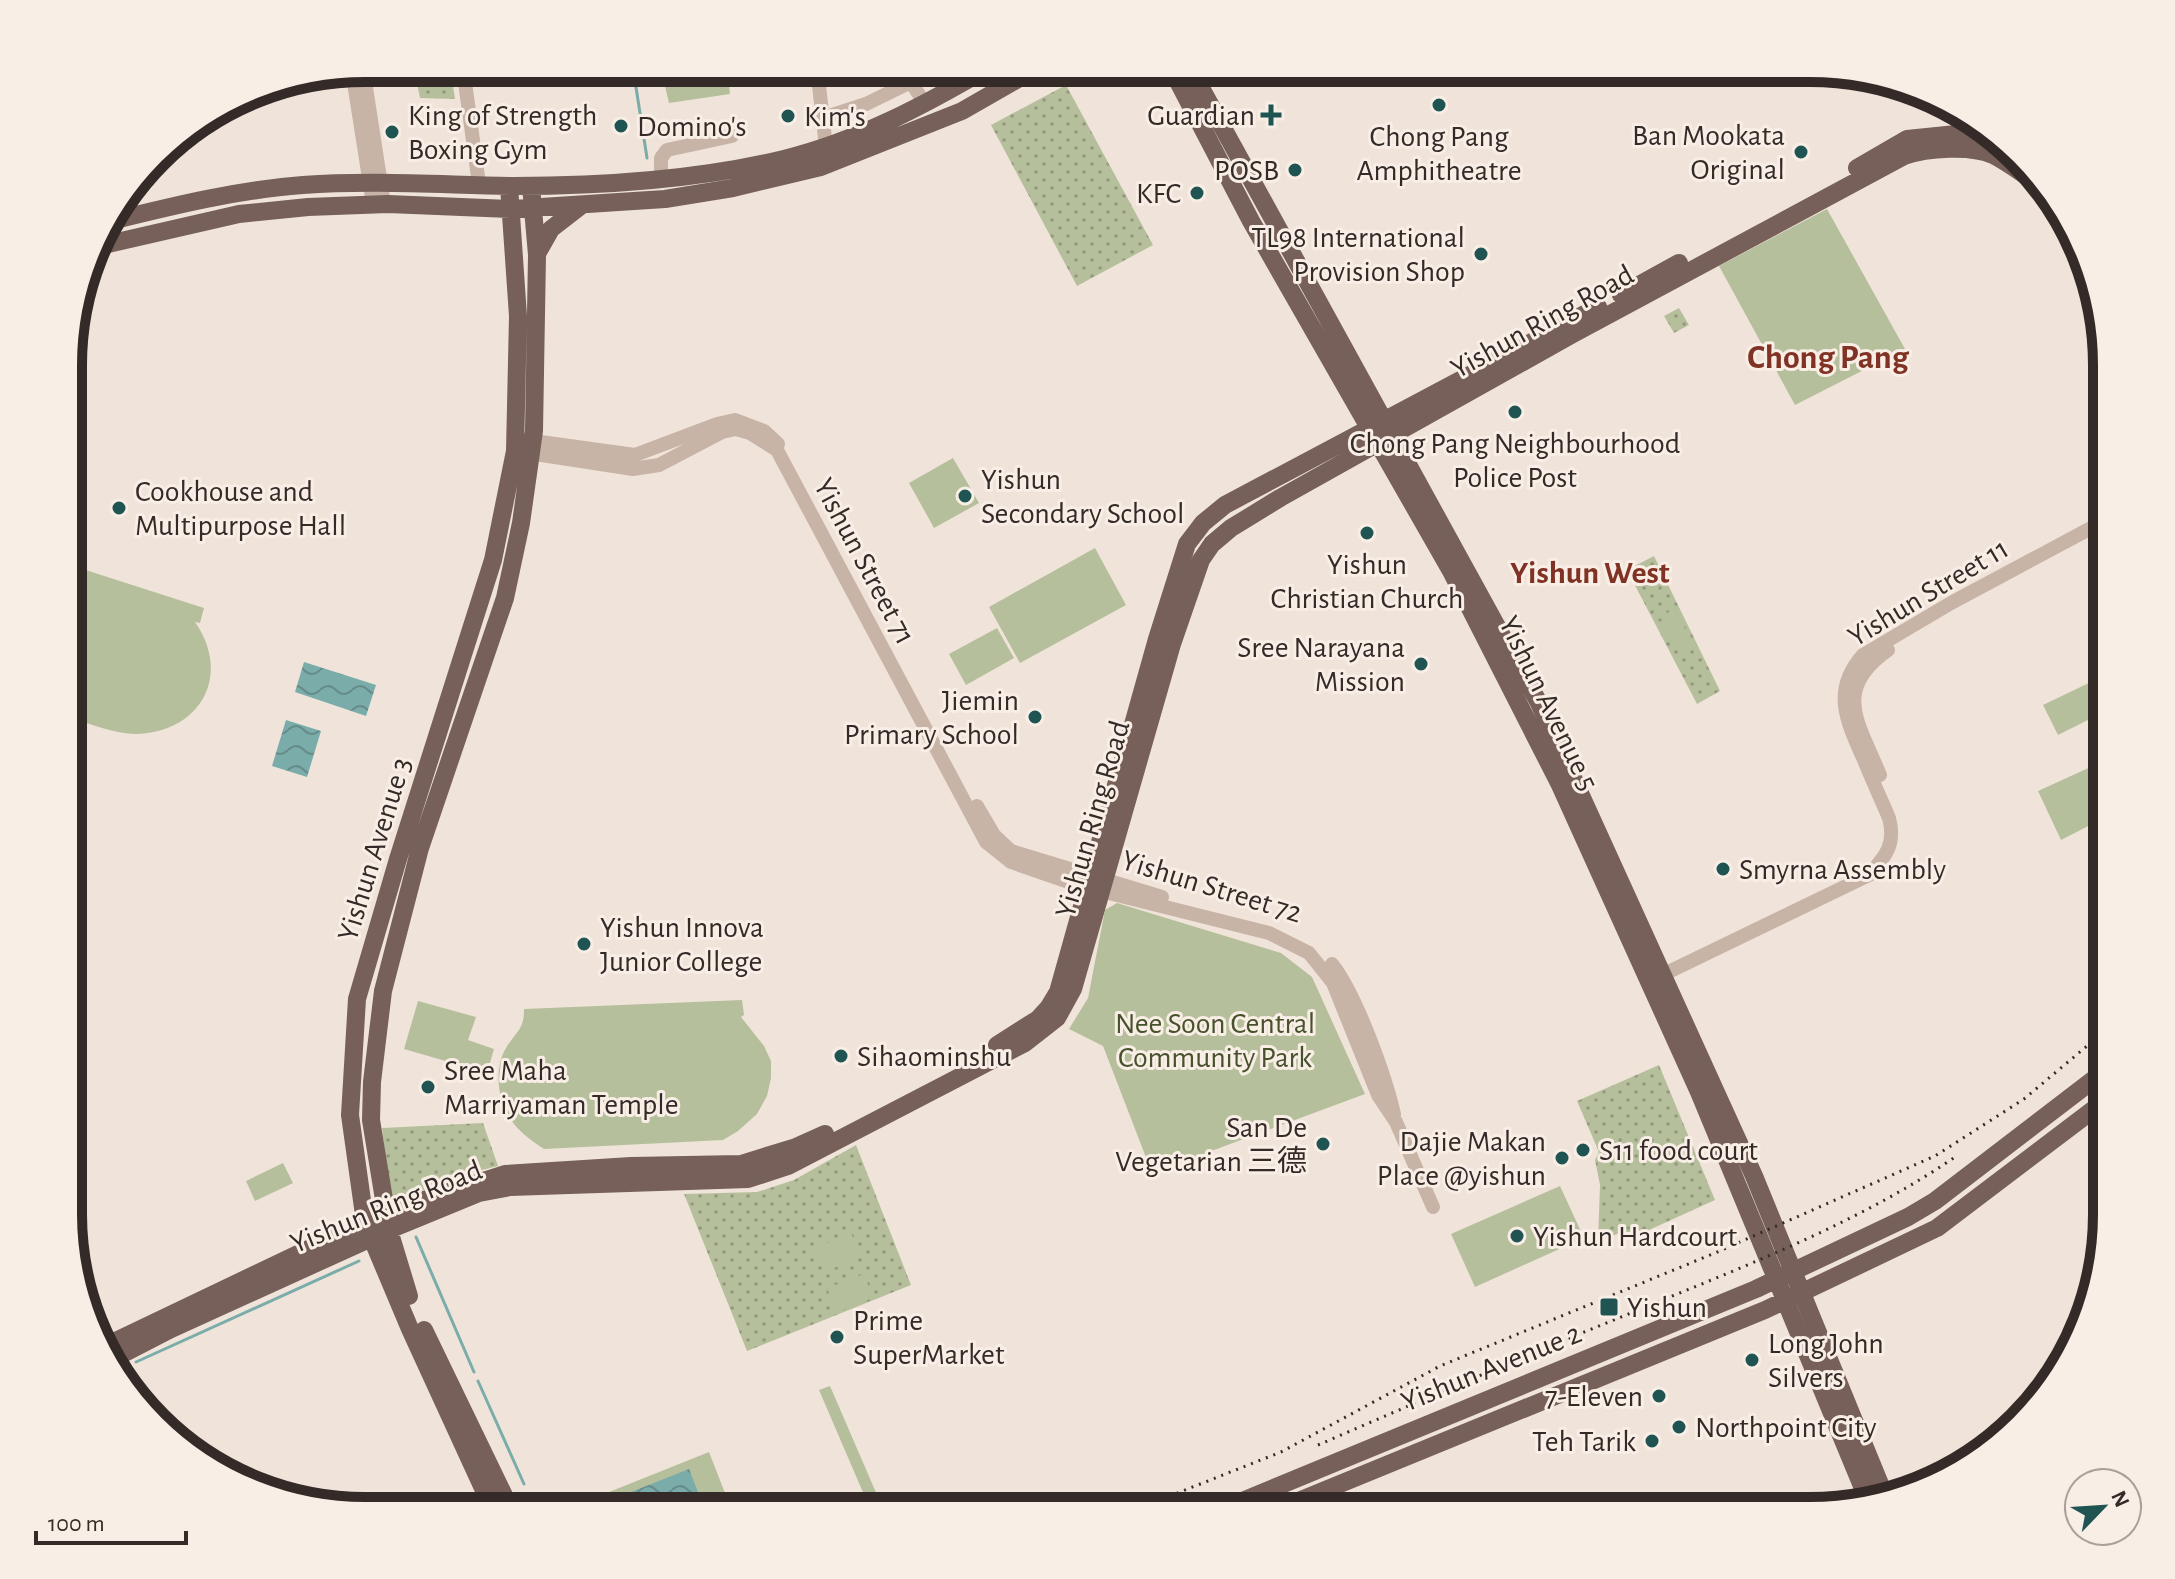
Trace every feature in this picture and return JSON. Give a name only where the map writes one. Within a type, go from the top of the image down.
[{"type":"main road","points":[[123,218],[229,193],[304,185],[376,182],[531,186],[661,178],[755,165],[826,147],[925,104],[963,82]]},
{"type":"main road","points":[[109,244],[239,214],[378,204],[510,209],[665,199],[733,188],[819,167],[962,111],[1012,82]]},
{"type":"main road","name":"Yishun Avenue 5","points":[[1179,83],[1251,221],[1381,432],[1539,703],[1658,982],[1794,1272],[1881,1487]]},
{"type":"main road","name":"Yishun Avenue 5","points":[[1198,83],[1381,432]]},
{"type":"main road","name":"Yishun Ring Road","points":[[1381,432],[1907,139],[1966,133],[1975,135]]},
{"type":"main road","name":"Yishun Ring Road","points":[[120,1355],[387,1221],[505,1174],[631,1166],[741,1164],[796,1147],[1007,1040],[1038,1019],[1054,1001],[1061,984],[1095,884],[1187,544],[1203,523],[1225,505],[1381,432],[1573,334],[1904,156],[1946,148],[1991,154],[2013,168]]},
{"type":"main road","name":"Yishun Avenue 3","points":[[487,1496],[368,1230],[350,1115],[357,999],[398,859],[486,584],[524,446],[509,186]]},
{"type":"main road","name":"Yishun Avenue 3","points":[[504,1496],[401,1276],[387,1221],[371,1120],[372,1082],[383,991],[420,848],[505,598],[524,446],[537,255],[531,186]]},
{"type":"main road","points":[[537,255],[540,243],[551,229],[582,204]]},
{"type":"main road","points":[[489,208],[504,220],[513,235]]},
{"type":"main road","name":"Yishun Avenue 5","points":[[1658,982],[1699,1092],[1865,1492]]},
{"type":"main road","name":"Yishun Avenue 2","points":[[1253,1497],[1776,1280],[1908,1217],[1935,1201],[2093,1080]]},
{"type":"main road","name":"Yishun Avenue 2","points":[[1309,1497],[1785,1301],[1937,1228],[2093,1110]]},
{"type":"main road","points":[[1935,1201],[1957,1193],[1970,1195],[1976,1200]]},
{"type":"main road","name":"Yishun Ring Road","points":[[113,1343],[368,1230]]},
{"type":"street","points":[[364,82],[371,152]]},
{"type":"street","points":[[465,82],[479,184]]},
{"type":"street","points":[[819,82],[826,147]]},
{"type":"street","points":[[823,118],[866,104],[908,82]]},
{"type":"street","points":[[915,82],[925,104]]},
{"type":"street","points":[[355,83],[371,152],[378,204]]},
{"type":"street","points":[[661,178],[661,158],[667,150],[732,136]]},
{"type":"street","name":"Yishun Street 71","points":[[524,446],[633,469],[736,429],[750,433],[777,450],[986,842],[1011,862],[1095,884]]},
{"type":"street","name":"Yishun Street 11","points":[[1658,982],[1869,875],[1884,859],[1893,833],[1846,721],[1844,698],[1852,667],[1863,655],[1951,603],[2092,527]]},
{"type":"street","name":"Yishun Street 11","points":[[1658,982],[1873,881],[1889,864],[1900,833],[1896,815],[1854,713],[1861,673],[1886,651],[2092,536]]},
{"type":"street","name":"Yishun Street 72","points":[[1095,884],[1263,925],[1315,948],[1335,968],[1351,995],[1389,1091],[1396,1122],[1433,1207]]},
{"type":"green space","points":[[417,82],[452,82],[455,99],[420,98]]},
{"type":"green space","points":[[668,82],[729,82],[730,94],[669,103],[665,86]]},
{"type":"green space","points":[[1066,85],[1153,245],[1077,286],[991,125]]},
{"type":"green space","points":[[1827,209],[1905,349],[1795,405],[1719,266]]},
{"type":"green space","points":[[1679,308],[1689,325],[1674,333],[1664,316]]},
{"type":"green space","points":[[953,458],[979,503],[934,528],[909,483]]},
{"type":"green space","points":[[1095,548],[1126,605],[1020,663],[989,607]]},
{"type":"green space","points":[[1654,556],[1720,691],[1697,704],[1627,570]]},
{"type":"green space","points":[[82,569],[204,608],[200,623],[195,622],[206,642],[211,662],[210,680],[204,697],[193,712],[159,731],[128,734],[82,722]]},
{"type":"green space","points":[[1674,609],[1696,648],[1681,656],[1660,617]]},
{"type":"green space","points":[[997,628],[1014,658],[966,685],[949,654]]},
{"type":"green space","points":[[2092,681],[2092,718],[2058,735],[2043,705]]},
{"type":"green space","points":[[2092,766],[2093,824],[2061,840],[2038,791]]},
{"type":"green space","name":"Nee Soon Central Community Park","points":[[1117,903],[1281,953],[1312,977],[1365,1094],[1152,1173],[1103,1046],[1069,1029],[1088,998],[1105,910]]},
{"type":"green space","points":[[742,1000],[744,1015],[741,1017],[764,1046],[771,1061],[771,1078],[767,1096],[757,1114],[723,1140],[544,1149],[518,1128],[506,1112],[500,1094],[500,1065],[506,1048],[521,1027],[524,1009]]},
{"type":"green space","points":[[418,1001],[476,1017],[468,1040],[494,1049],[487,1073],[404,1049]]},
{"type":"green space","points":[[1659,1065],[1715,1200],[1638,1235],[1617,1234],[1598,1242],[1600,1185],[1595,1160],[1599,1152],[1577,1101]]},
{"type":"green space","points":[[483,1123],[498,1166],[390,1202],[382,1128]]},
{"type":"green space","points":[[856,1145],[911,1285],[747,1351],[684,1194],[757,1192],[794,1180]]},
{"type":"green space","points":[[283,1163],[293,1183],[255,1201],[246,1181]]},
{"type":"green space","name":"Yishun Hardcourt","points":[[1560,1186],[1584,1238],[1475,1287],[1451,1234]]},
{"type":"green space","points":[[851,1233],[861,1257],[824,1272],[815,1248]]},
{"type":"green space","points":[[864,1274],[873,1298],[837,1312],[827,1288]]},
{"type":"green space","points":[[830,1386],[878,1496],[865,1496],[819,1390]]},
{"type":"green space","points":[[709,1452],[726,1496],[599,1496]]},
{"type":"water","points":[[304,662],[376,685],[366,716],[295,692]]},
{"type":"water","points":[[286,720],[321,731],[307,777],[272,766]]},
{"type":"water","points":[[689,1469],[700,1496],[621,1496]]},
{"type":"waterway","points":[[635,82],[647,158]]},
{"type":"waterway","points":[[416,1237],[474,1372]]},
{"type":"waterway","points":[[136,1362],[359,1261]]},
{"type":"waterway","points":[[478,1381],[524,1484]]},
{"type":"railway","points":[[1168,1497],[1281,1452],[1440,1366],[1715,1253],[1935,1156],[2024,1099],[2093,1041]]},
{"type":"railway","points":[[1318,1445],[1804,1240],[1881,1202],[1955,1157]]},
{"type":"place","name":"Chong Pang Amphitheatre","points":[[1439,105]]},
{"type":"place","name":"Guardian","points":[[1271,115]]},
{"type":"place","name":"Kim's","points":[[788,116]]},
{"type":"place","name":"Domino's","points":[[621,126]]},
{"type":"place","name":"King of Strength Boxing Gym","points":[[392,132]]},
{"type":"place","name":"Ban Mookata Original","points":[[1801,152]]},
{"type":"place","name":"POSB","points":[[1295,170]]},
{"type":"place","name":"KFC","points":[[1197,193]]},
{"type":"place","name":"TL98 International Provision Shop","points":[[1481,254]]},
{"type":"place","name":"Chong Pang Neighbourhood Police Post","points":[[1515,412]]},
{"type":"place","name":"Yishun Secondary School","points":[[965,496]]},
{"type":"place","name":"Cookhouse and Multipurpose Hall","points":[[119,508]]},
{"type":"place","name":"Yishun Christian Church","points":[[1367,533]]},
{"type":"place","name":"Sree Narayana Mission","points":[[1421,664]]},
{"type":"place","name":"Jiemin Primary School","points":[[1035,717]]},
{"type":"place","name":"Smyrna Assembly","points":[[1723,869]]},
{"type":"place","name":"Yishun Innova Junior College","points":[[584,944]]},
{"type":"place","name":"Sihaominshu","points":[[841,1056]]},
{"type":"place","name":"Sree Maha Marriyaman Temple","points":[[428,1087]]},
{"type":"place","name":"San De Vegetarian 三德","points":[[1323,1144]]},
{"type":"place","name":"S11 food court","points":[[1583,1150]]},
{"type":"place","name":"Dajie Makan Place @yishun","points":[[1562,1158]]},
{"type":"place","name":"Yishun Hardcourt","points":[[1517,1236]]},
{"type":"place","name":"Yishun","points":[[1609,1307]]},
{"type":"place","name":"Prime SuperMarket","points":[[837,1337]]},
{"type":"place","name":"Long John Silvers","points":[[1752,1360]]},
{"type":"place","name":"7-Eleven","points":[[1659,1396]]},
{"type":"place","name":"Northpoint City","points":[[1679,1427]]},
{"type":"place","name":"Teh Tarik","points":[[1652,1441]]},
{"type":"district","name":"Chong Pang","points":[[1828,356]]},
{"type":"district","name":"Yishun West","points":[[1590,572]]}]
